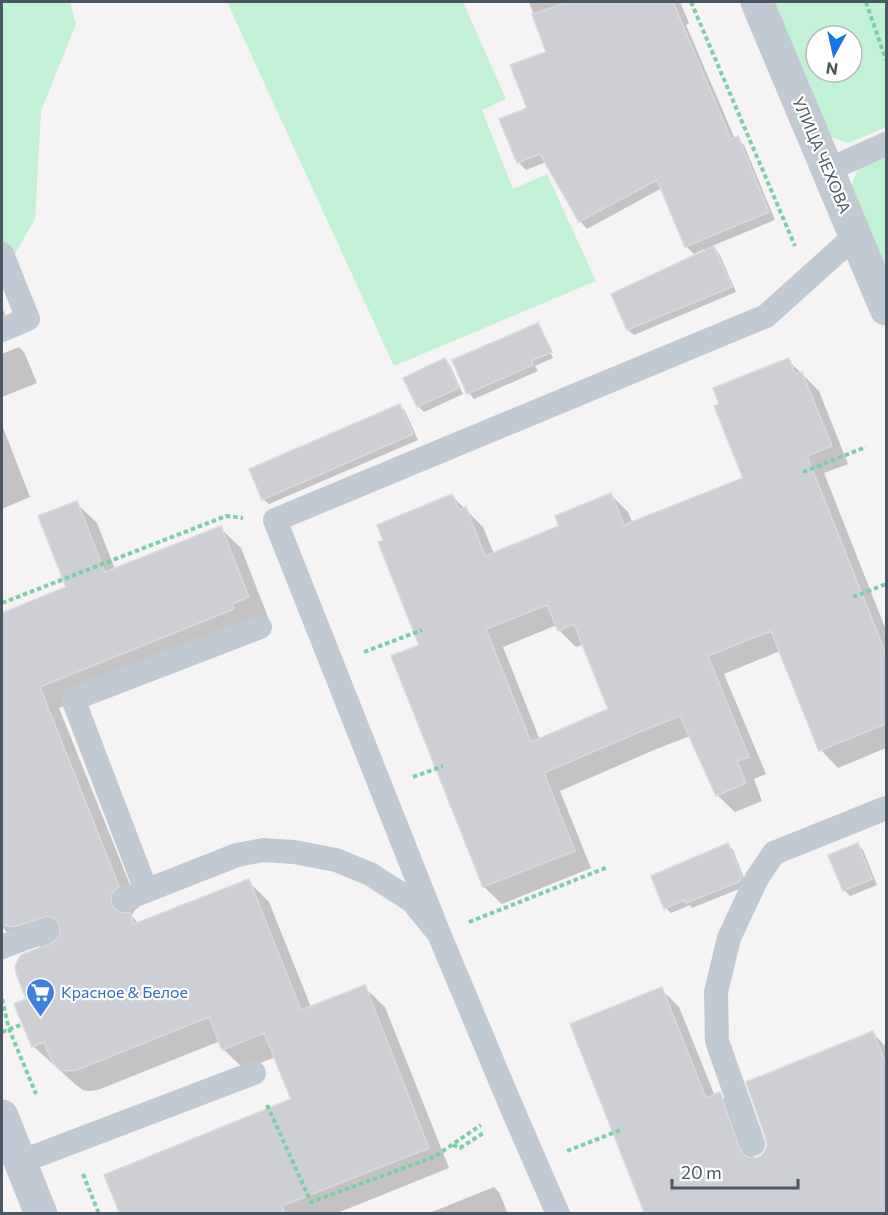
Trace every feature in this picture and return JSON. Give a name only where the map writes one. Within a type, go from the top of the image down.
[{"type":"street","name":"УЛИЦА ЧЕХОВА","points":[[757,2],[886,309]]},
{"type":"street","points":[[2,1116],[41,1214]]},
{"type":"lane","points":[[828,170],[886,144]]},
{"type":"lane","points":[[558,1214],[439,934],[275,520],[766,316],[856,235]]},
{"type":"lane","points":[[2,254],[28,319],[2,330]]},
{"type":"lane","points":[[260,627],[73,699],[135,895],[237,855],[263,850],[294,852],[336,860],[370,874],[412,902],[439,934]]},
{"type":"lane","points":[[753,1143],[717,1041],[716,992],[729,938],[757,878],[774,853],[886,808]]},
{"type":"lane","points":[[2,947],[46,930]]},
{"type":"lane","points":[[20,1162],[254,1073]]},
{"type":"path","points":[[691,2],[808,277]]},
{"type":"path","points":[[866,2],[886,60]]},
{"type":"path","points":[[804,472],[866,447]]},
{"type":"path","points":[[2,603],[226,516]]},
{"type":"path","points":[[853,597],[886,584]]},
{"type":"path","points":[[332,664],[422,630]]},
{"type":"path","points":[[439,934],[608,867]]},
{"type":"path","points":[[2,999],[9,1029],[99,1214]]},
{"type":"path","points":[[2,1032],[22,1024]]},
{"type":"path","points":[[254,1073],[311,1202],[434,1157],[511,1106]]},
{"type":"path","points":[[536,1163],[623,1130]]},
{"type":"green space","points":[[2,2],[70,2],[76,24],[41,111],[35,219],[13,257],[2,257]]},
{"type":"green space","points":[[227,2],[463,2],[506,99],[482,110],[513,189],[547,174],[596,281],[394,366]]},
{"type":"green space","points":[[774,2],[886,2],[886,127],[848,143],[831,137],[809,84],[864,84],[864,24],[804,24],[804,73]]},
{"type":"green space","points":[[886,156],[886,270],[851,186],[859,167]]},
{"type":"building","points":[[569,2],[673,2],[731,139],[738,136],[769,212],[685,247],[657,180],[579,222],[540,154],[517,163],[499,119],[527,108],[510,65],[546,52],[532,14]]},
{"type":"building","points":[[714,246],[732,287],[627,330],[611,294]]},
{"type":"building","points":[[538,323],[552,352],[531,361],[533,365],[467,394],[452,360]]},
{"type":"building","points":[[445,358],[459,388],[417,407],[403,378]]},
{"type":"building","points":[[789,358],[795,374],[802,372],[832,446],[807,456],[886,654],[886,724],[819,751],[771,631],[708,656],[749,757],[737,761],[746,783],[716,796],[680,716],[637,733],[544,773],[575,851],[483,887],[391,656],[419,645],[378,542],[383,540],[377,525],[452,494],[459,510],[466,507],[485,556],[559,526],[555,516],[611,493],[624,525],[743,478],[714,406],[719,404],[713,388]],"holes":[[[547,605],[558,631],[574,624],[608,709],[531,742],[486,629]]]},
{"type":"building","points":[[400,404],[413,434],[262,500],[249,469]]},
{"type":"building","points":[[77,501],[105,572],[221,526],[249,597],[232,604],[234,609],[40,687],[119,886],[111,896],[112,905],[122,913],[130,912],[134,924],[249,879],[301,1010],[365,985],[429,1148],[282,1206],[285,1214],[120,1214],[104,1175],[291,1099],[264,1033],[222,1050],[209,1017],[77,1070],[68,1071],[61,1070],[53,1064],[44,1042],[32,1047],[14,1004],[26,999],[15,966],[21,955],[52,943],[60,932],[59,924],[48,916],[14,927],[2,925],[2,613],[66,587],[38,516]]},
{"type":"building","points":[[728,843],[742,877],[739,882],[686,903],[685,900],[664,909],[651,876]]},
{"type":"building","points":[[858,843],[872,879],[843,891],[828,855]]},
{"type":"building","points":[[662,987],[706,1098],[720,1092],[740,1149],[750,1158],[757,1158],[763,1154],[767,1146],[746,1082],[873,1031],[886,1065],[886,1214],[645,1214],[570,1024]]},
{"type":"place","name":"Красное & Белое","points":[[40,1018]]}]
